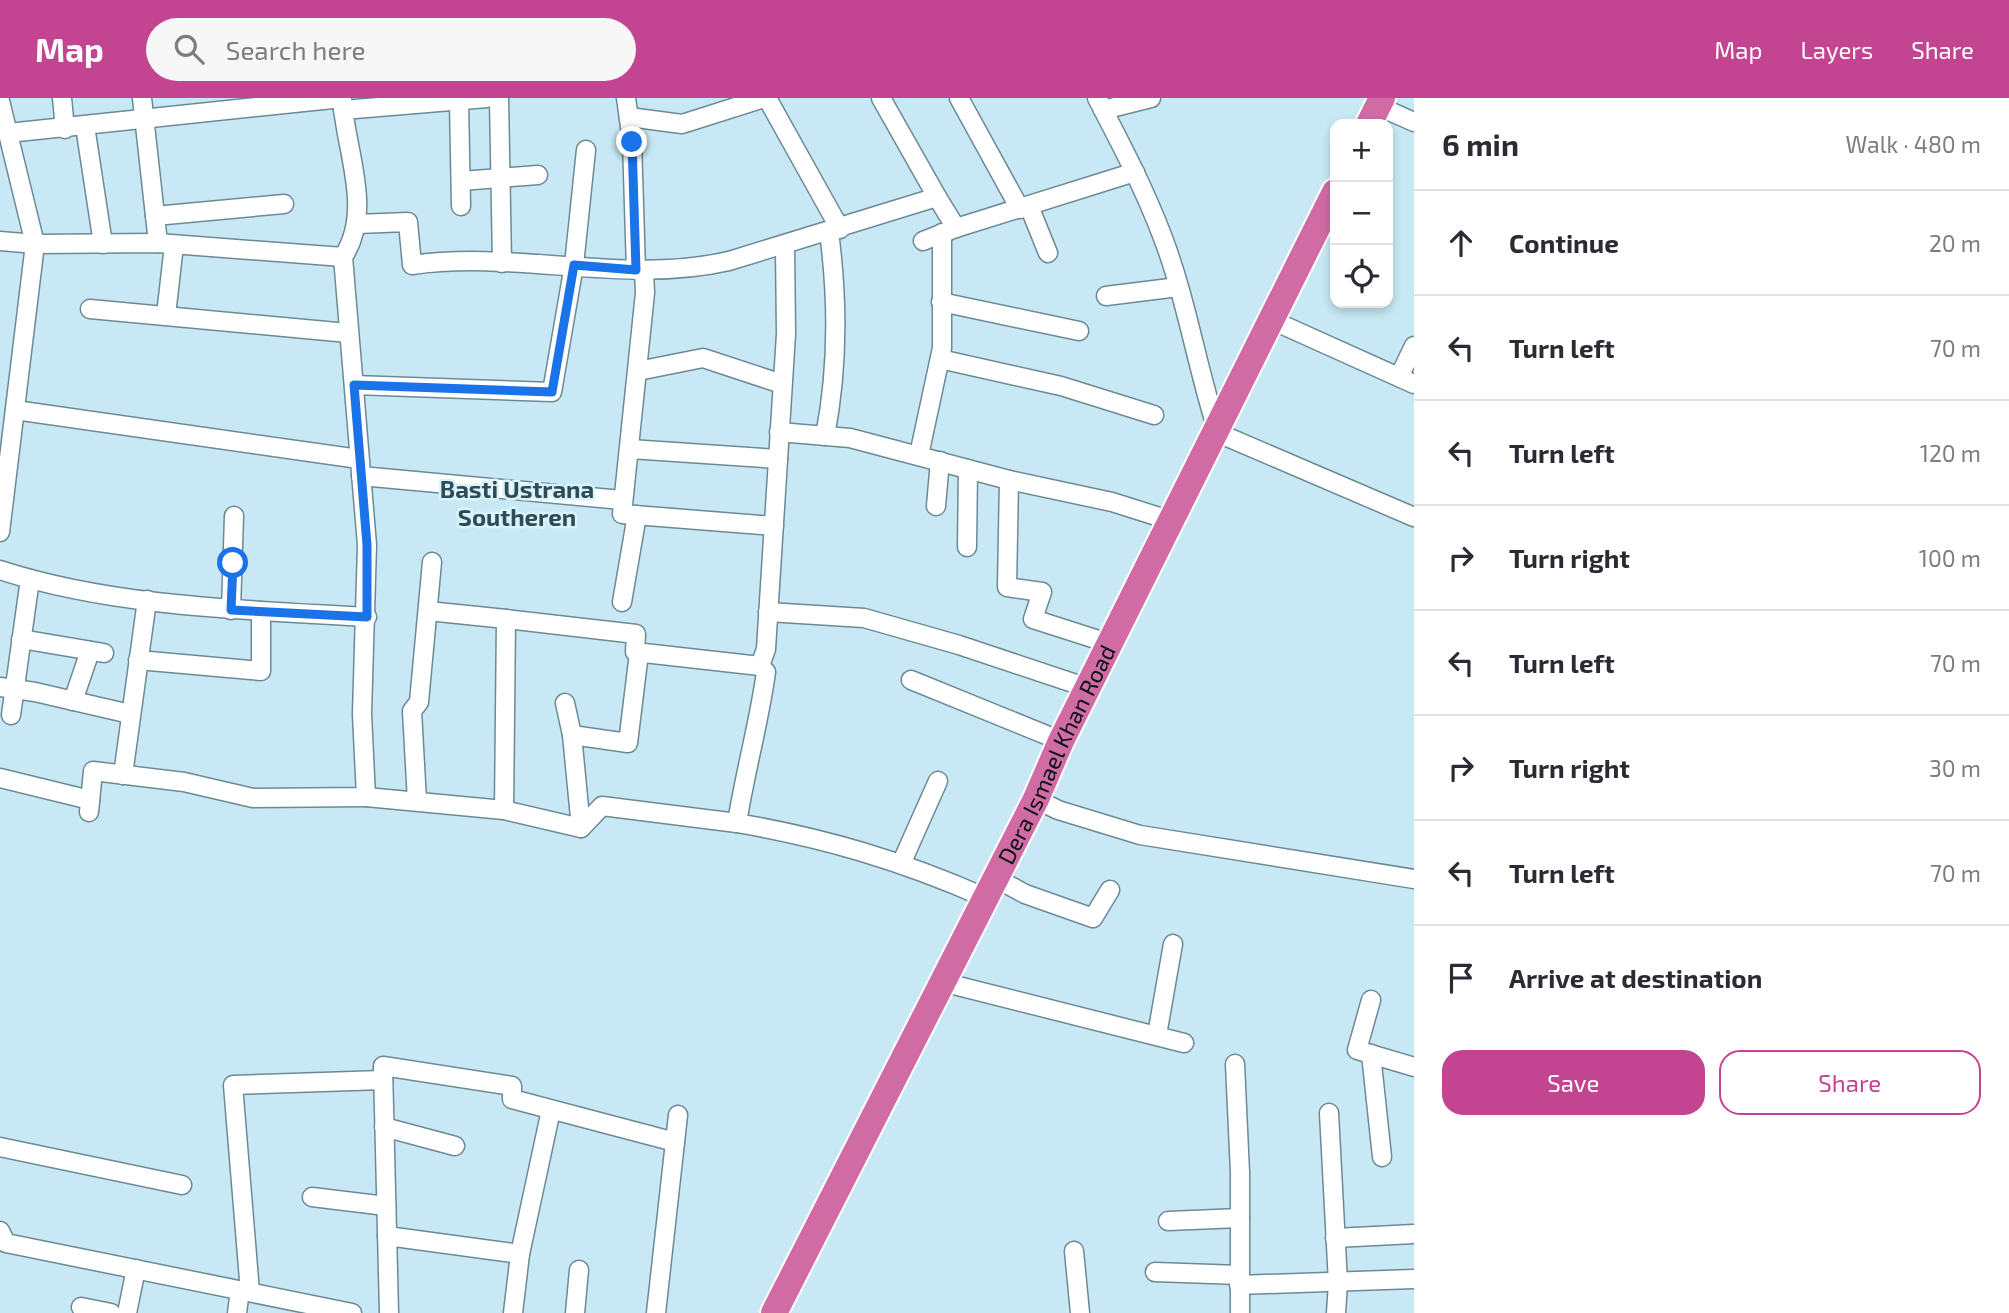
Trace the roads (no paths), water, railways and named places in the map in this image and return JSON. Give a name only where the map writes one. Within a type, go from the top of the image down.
[{"type":"highway","name":"Dera Ismael Khan Road","points":[[774,1313],[994,890],[1071,750],[1223,435],[1330,203]]},
{"type":"highway","name":"Dera Ismael Khan Road","points":[[1042,802],[1061,741],[1172,521],[1285,326],[1330,231]]},
{"type":"highway","name":"Dera Ismael Khan Road","points":[[788,1313],[954,985],[994,890]]},
{"type":"street","points":[[62,98],[65,129]]},
{"type":"street","points":[[142,98],[155,216],[166,244],[166,315]]},
{"type":"street","points":[[8,133],[343,102],[458,101],[487,98]]},
{"type":"street","points":[[499,98],[502,263]]},
{"type":"street","points":[[626,98],[640,270],[638,371],[622,514],[774,526]]},
{"type":"street","points":[[629,117],[682,124],[766,98],[835,231],[836,357],[834,394],[825,436]]},
{"type":"street","points":[[881,98],[937,197],[949,231],[941,302],[940,359],[919,455]]},
{"type":"street","points":[[959,98],[1048,253]]},
{"type":"street","points":[[1151,98],[1100,104],[1135,172],[1163,238],[1223,435],[1414,517]]},
{"type":"street","points":[[458,101],[461,206]]},
{"type":"street","points":[[0,102],[8,133],[9,176],[35,244],[0,532]]},
{"type":"street","points":[[343,102],[356,191],[357,224],[354,241],[342,257],[367,545],[367,617],[362,714],[366,797]]},
{"type":"street","points":[[1383,110],[1414,122]]},
{"type":"street","points":[[85,126],[103,244]]},
{"type":"street","points":[[354,385],[552,392],[574,265],[586,150]]},
{"type":"street","points":[[923,241],[1135,172]]},
{"type":"street","points":[[461,181],[538,175]]},
{"type":"street","points":[[357,224],[408,222],[412,265],[502,263],[640,270],[705,267],[835,231],[937,197]]},
{"type":"street","points":[[155,216],[284,204]]},
{"type":"street","points":[[0,241],[35,244],[166,244],[342,257]]},
{"type":"street","points":[[760,666],[766,649],[786,334],[785,246]]},
{"type":"street","points":[[1106,296],[1178,287]]},
{"type":"street","points":[[941,302],[1079,331]]},
{"type":"street","points":[[90,309],[348,333]]},
{"type":"street","points":[[1285,326],[1406,381],[1414,346]]},
{"type":"street","points":[[638,371],[702,358],[782,384]]},
{"type":"street","points":[[940,359],[1060,386],[1154,415]]},
{"type":"street","points":[[15,410],[360,467],[622,500]]},
{"type":"street","points":[[779,432],[850,438],[1009,480],[1112,502],[1172,521]]},
{"type":"street","points":[[630,449],[778,459]]},
{"type":"street","points":[[936,506],[940,461]]},
{"type":"street","points":[[967,547],[968,469]]},
{"type":"street","points":[[1009,480],[1007,587],[1042,592],[1033,619],[1111,644]]},
{"type":"street","points":[[622,602],[637,515]]},
{"type":"street","points":[[231,610],[234,516]]},
{"type":"street","points":[[417,801],[412,711],[419,702],[432,562]]},
{"type":"street","points":[[0,570],[30,579],[147,600],[231,610],[367,617]]},
{"type":"street","points":[[11,715],[7,688],[21,639],[30,579]]},
{"type":"street","points":[[123,775],[147,600]]},
{"type":"street","points":[[138,660],[261,671],[261,611]]},
{"type":"street","points":[[428,611],[636,634],[635,652],[760,666],[766,672],[759,723],[747,760],[737,823]]},
{"type":"street","points":[[768,612],[864,618],[959,645],[1088,688]]},
{"type":"street","points":[[504,810],[506,619]]},
{"type":"street","points":[[21,639],[97,652],[73,701]]},
{"type":"street","points":[[572,736],[628,743],[639,653]]},
{"type":"street","points":[[911,680],[1061,741]]},
{"type":"street","points":[[7,688],[130,714]]},
{"type":"street","points":[[565,703],[572,736],[581,828]]},
{"type":"street","points":[[0,778],[89,806],[93,771],[184,782],[253,798],[366,797],[504,810],[581,828]]},
{"type":"street","points":[[901,864],[938,780]]},
{"type":"street","points":[[1042,802],[1140,835],[1414,879]]},
{"type":"street","points":[[581,828],[602,806],[737,823],[833,841],[901,864],[994,890],[1025,894],[1093,918],[1110,890]]},
{"type":"street","points":[[1157,1034],[1173,944]]},
{"type":"street","points":[[954,985],[1157,1034],[1184,1043]]},
{"type":"street","points":[[1371,1000],[1357,1050],[1414,1067]]},
{"type":"street","points":[[1371,1054],[1382,1157]]},
{"type":"street","points":[[1235,1064],[1240,1313]]},
{"type":"street","points":[[383,1068],[389,1313]]},
{"type":"street","points":[[237,1313],[245,1291],[233,1085],[383,1068],[513,1086],[512,1099],[675,1142]]},
{"type":"street","points":[[513,1313],[520,1254],[551,1110]]},
{"type":"street","points":[[1329,1113],[1338,1283],[1336,1313]]},
{"type":"street","points":[[656,1313],[678,1115]]},
{"type":"street","points":[[384,1127],[456,1146]]},
{"type":"street","points":[[0,1147],[183,1185]]},
{"type":"street","points":[[312,1198],[386,1206]]},
{"type":"street","points":[[1168,1221],[1240,1218]]},
{"type":"street","points":[[1335,1238],[1414,1234]]},
{"type":"street","points":[[0,1235],[6,1243],[352,1313]]},
{"type":"street","points":[[387,1236],[520,1254]]},
{"type":"street","points":[[1073,1251],[1080,1313]]},
{"type":"street","points":[[127,1313],[135,1269]]},
{"type":"street","points":[[575,1313],[579,1270]]},
{"type":"street","points":[[1155,1272],[1239,1280],[1338,1283],[1414,1279]]},
{"type":"street","points":[[81,1307],[111,1313]]},
{"type":"district","name":"Basti Ustrana Southeren","points":[[517,502]]}]
